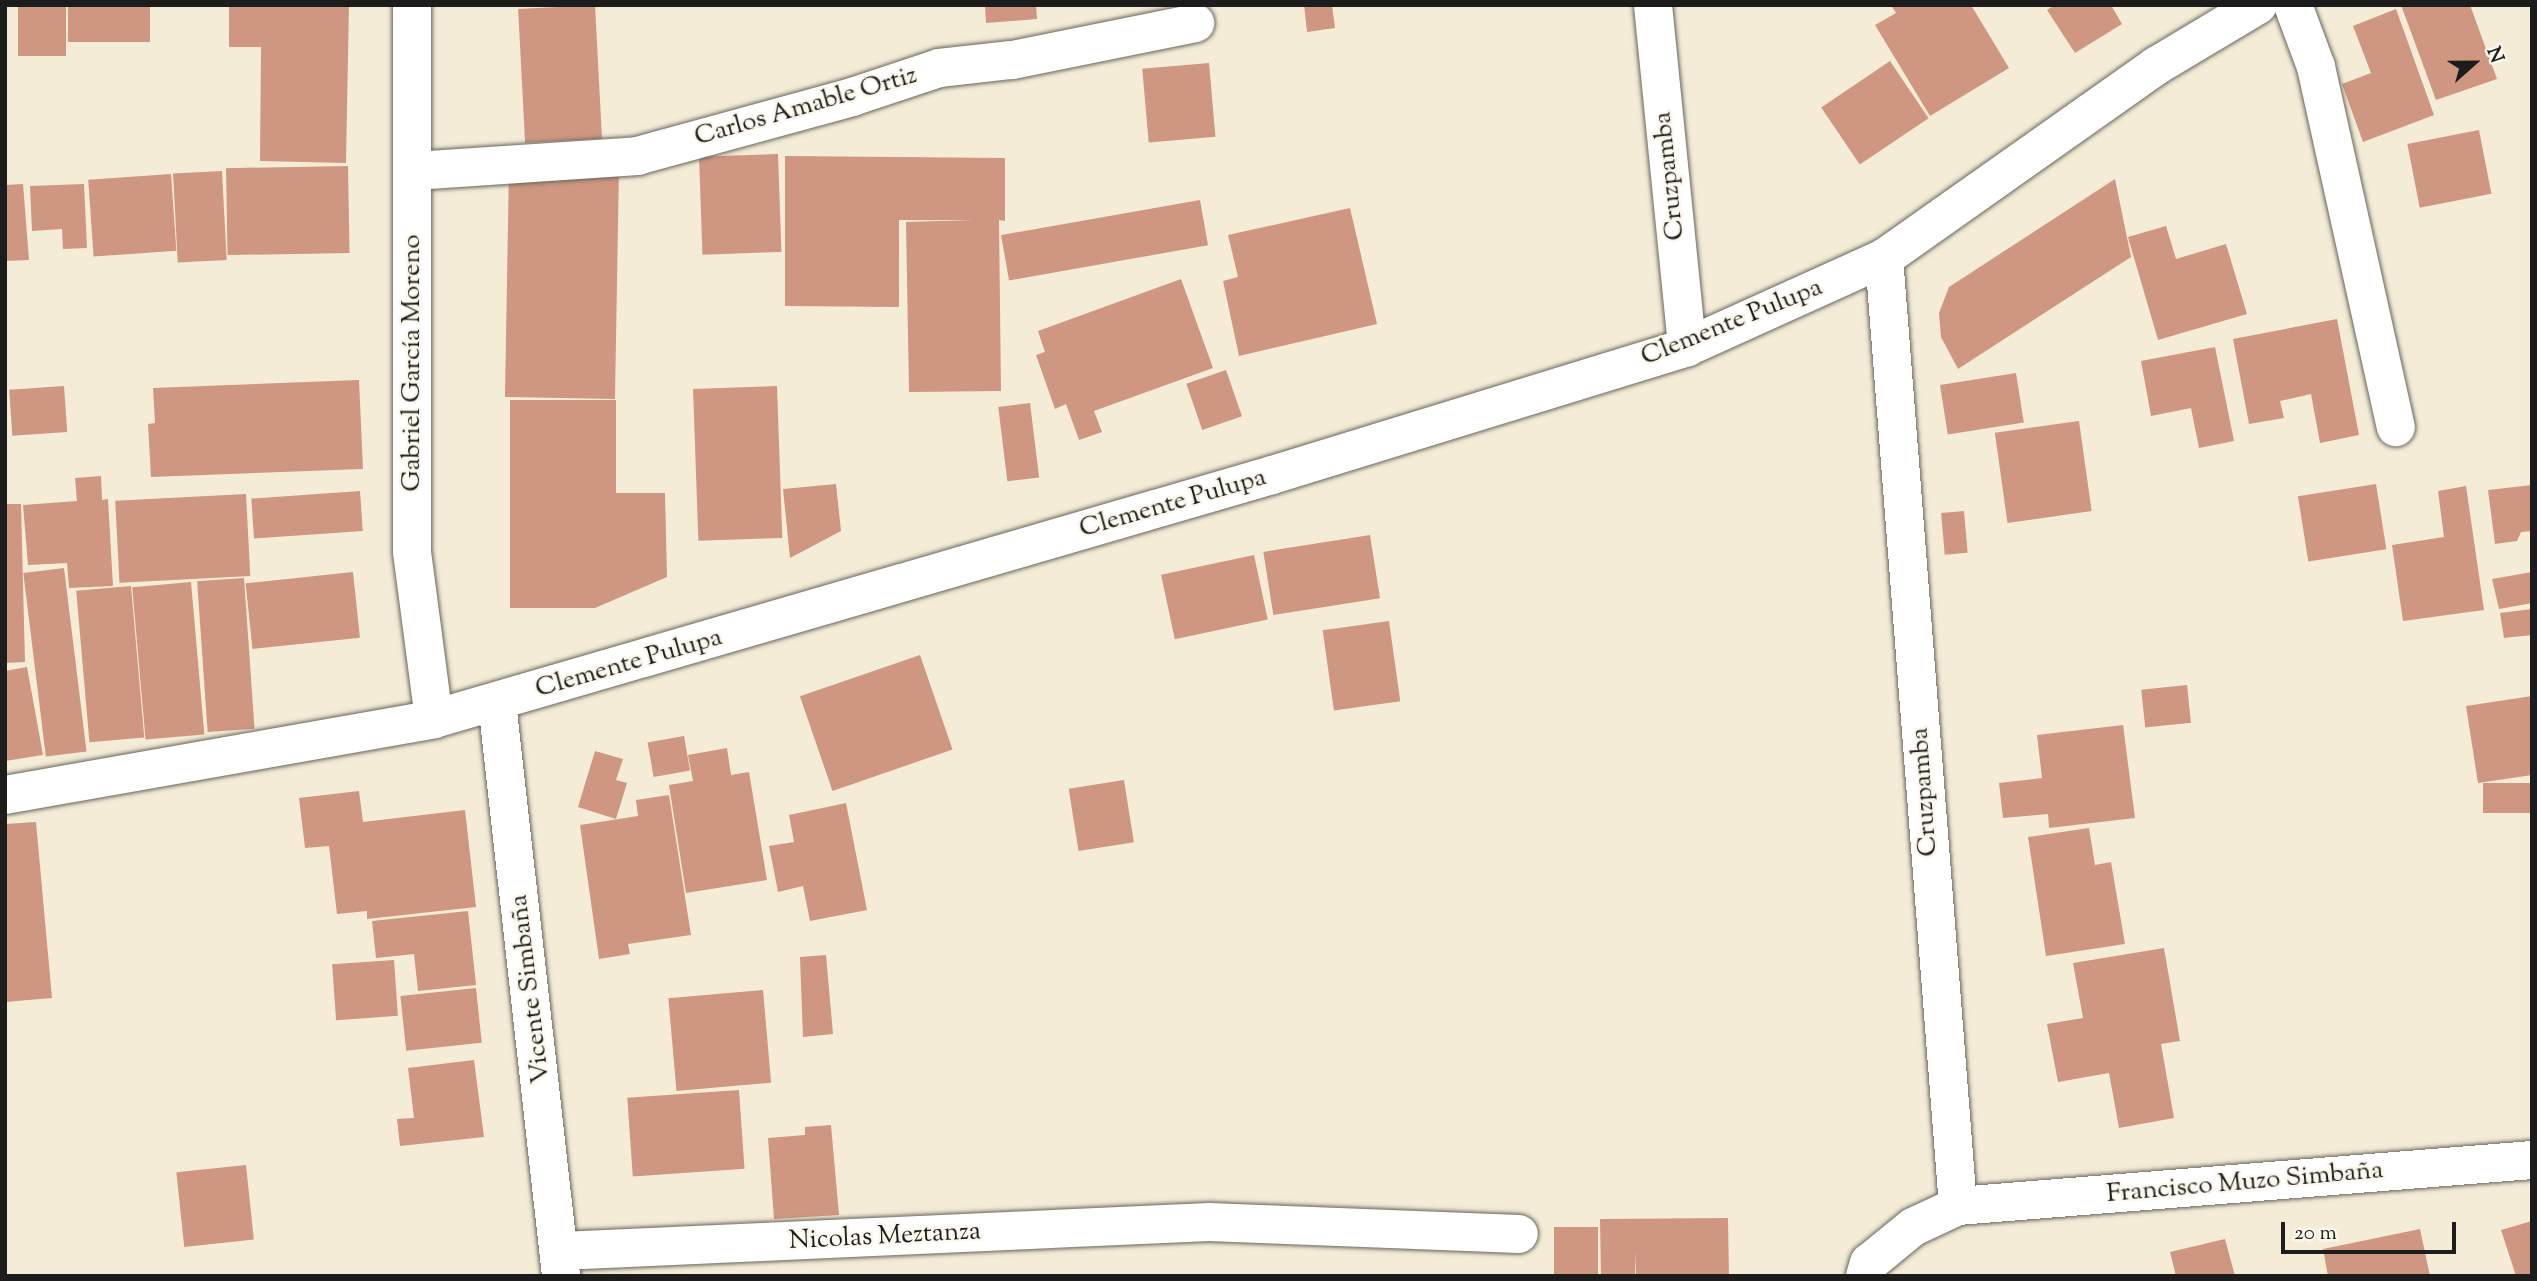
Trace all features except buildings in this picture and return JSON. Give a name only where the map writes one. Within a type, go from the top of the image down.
[{"type":"street","name":"Gabriel García Moreno","points":[[412,5],[412,552],[434,719]]},
{"type":"street","name":"Cruzpamba","points":[[1653,5],[1687,347]]},
{"type":"street","name":"Clemente Pulupa","points":[[5,795],[434,719],[498,703],[1258,479],[1687,347],[1884,258],[2156,66],[2258,5]]},
{"type":"street","points":[[2293,5],[2316,67],[2396,427]]},
{"type":"street","name":"Carlos Amable Ortiz","points":[[414,171],[637,156],[852,97],[939,68],[1012,60],[1195,23]]},
{"type":"street","name":"Cruzpamba","points":[[1884,258],[1958,1206]]},
{"type":"street","name":"Vicente Simbaña","points":[[498,703],[561,1263]]},
{"type":"street","name":"Francisco Muzo Simbaña","points":[[1958,1206],[2532,1160]]},
{"type":"street","points":[[1865,1276],[1869,1263],[1913,1227],[1958,1206]]},
{"type":"street","name":"Nicolas Meztanza","points":[[561,1263],[1209,1222],[1519,1234]]}]
